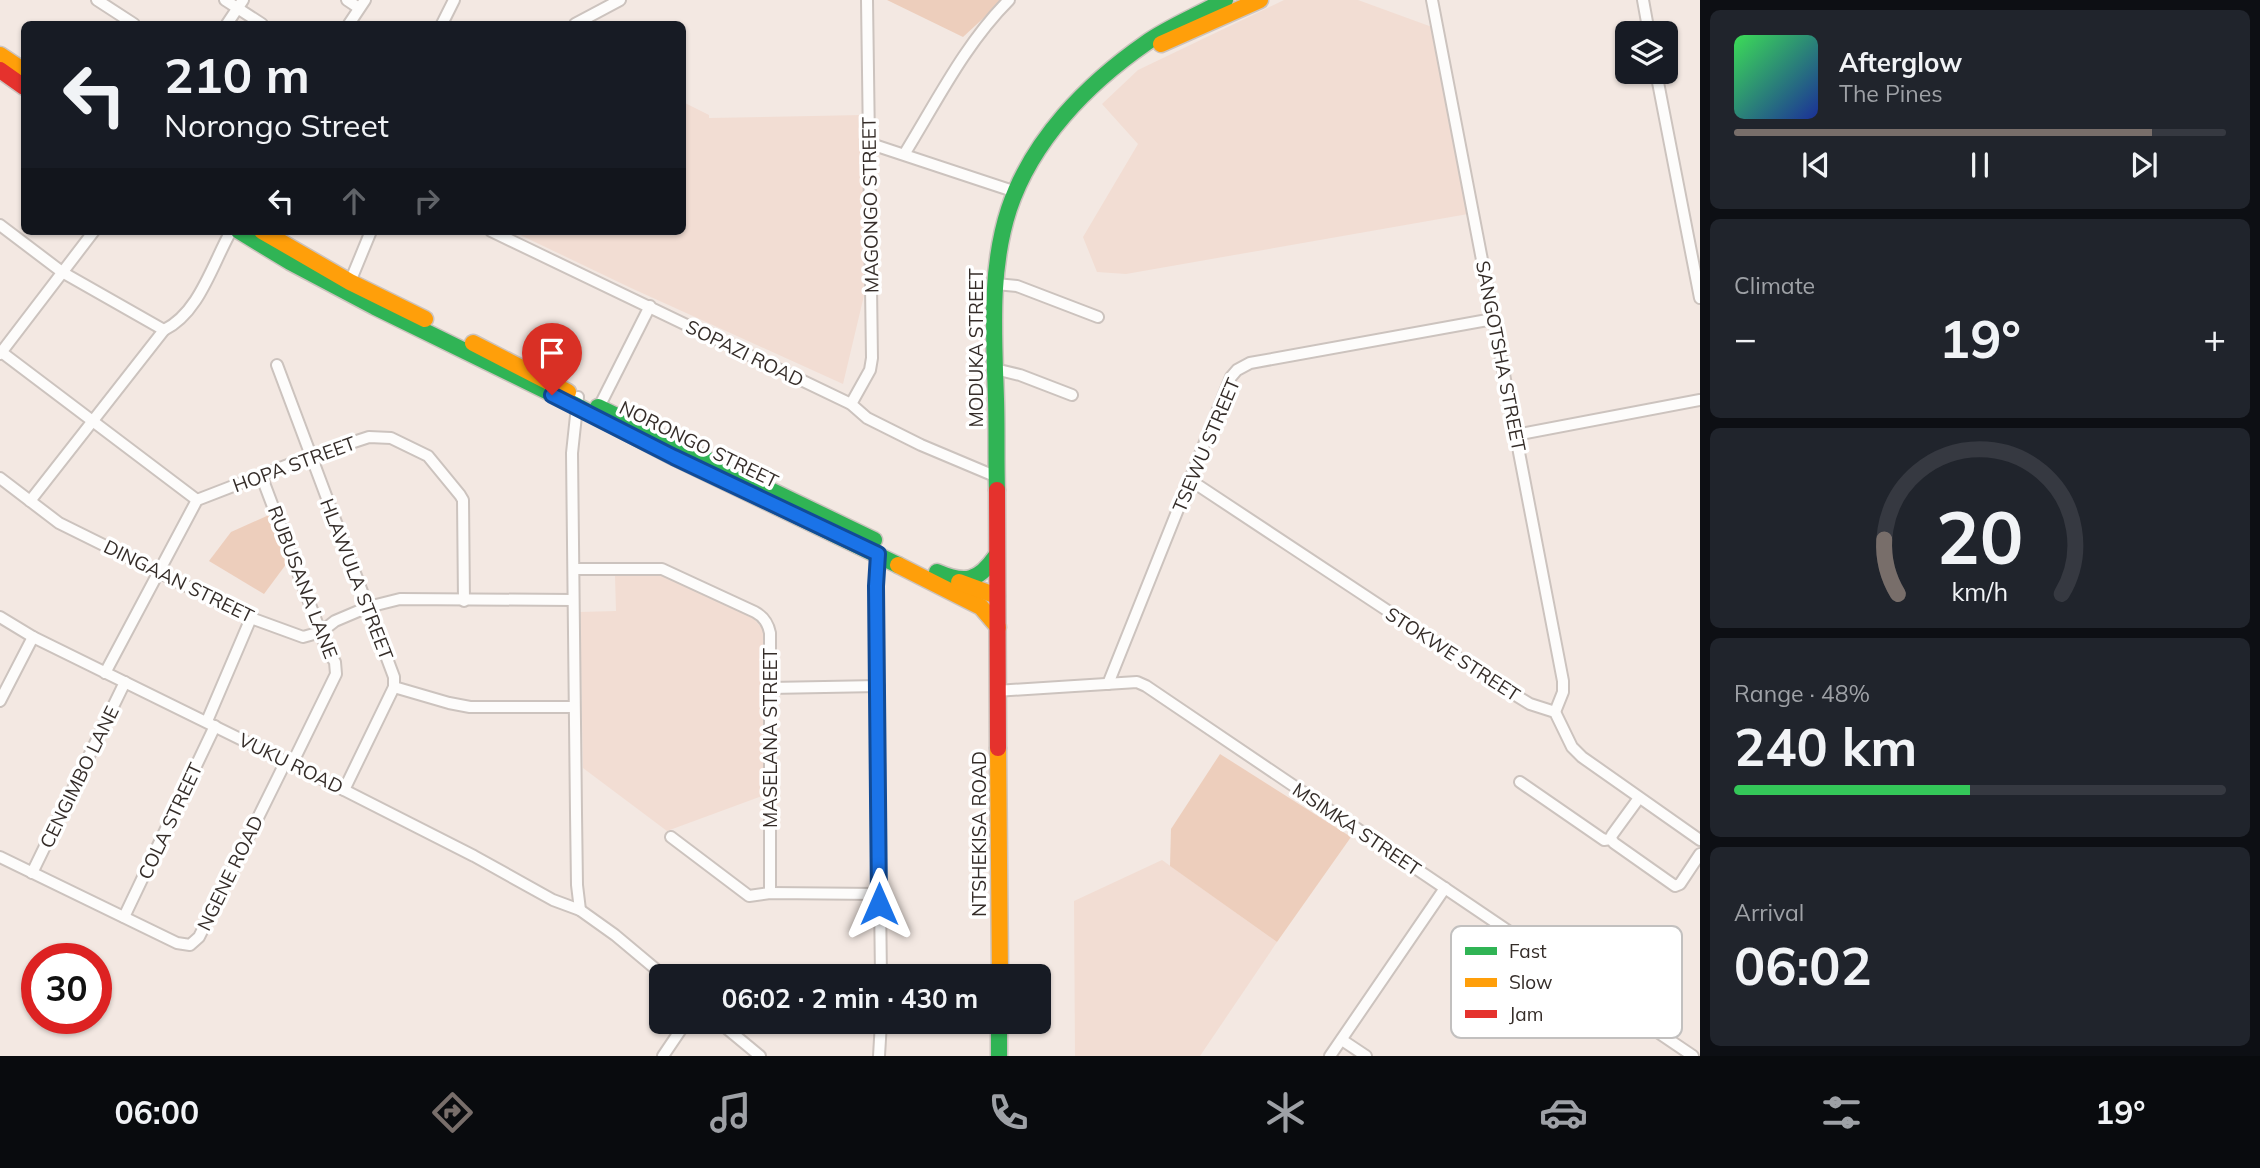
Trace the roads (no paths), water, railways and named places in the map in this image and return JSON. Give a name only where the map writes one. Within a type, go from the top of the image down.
[{"type":"street","points":[[97,0],[129,21]]},
{"type":"street","points":[[225,0],[240,4],[259,21]]},
{"type":"street","points":[[347,0],[362,4],[351,21]]},
{"type":"street","points":[[443,21],[454,0]]},
{"type":"street","points":[[581,21],[620,0]]},
{"type":"street","name":"MAGONGO STREET","points":[[851,404],[870,370],[872,358],[867,0]]},
{"type":"street","points":[[905,153],[970,47],[989,20],[1009,0]]},
{"type":"street","name":"MODUKA STREET","points":[[996,691],[996,284],[1001,238],[1016,192],[1032,159],[1061,118],[1090,87],[1166,31],[1225,0]]},
{"type":"street","name":"MODUKA STREET","points":[[1132,54],[1184,35],[1260,0]]},
{"type":"street","name":"SANGOTSHA STREET","points":[[1432,0],[1563,681],[1563,692],[1555,712]]},
{"type":"street","points":[[1643,0],[1647,21]]},
{"type":"street","points":[[228,21],[240,4]]},
{"type":"street","points":[[0,55],[21,69]]},
{"type":"street","points":[[0,70],[21,85]]},
{"type":"street","points":[[1658,84],[1700,298]]},
{"type":"street","points":[[868,143],[905,153],[1016,192]]},
{"type":"street","points":[[0,225],[62,272],[164,330]]},
{"type":"street","points":[[91,235],[0,353],[93,419],[197,500],[105,673]]},
{"type":"street","points":[[30,501],[164,330],[182,319],[194,304],[229,235]]},
{"type":"street","points":[[246,235],[290,262],[375,301]]},
{"type":"street","points":[[269,235],[350,282],[375,301]]},
{"type":"street","points":[[350,282],[369,235]]},
{"type":"street","name":"SOPAZI ROAD","points":[[499,235],[851,404],[867,418],[921,445],[997,477]]},
{"type":"street","points":[[996,284],[1017,286],[1098,317]]},
{"type":"street","name":"NORONGO STREET","points":[[375,301],[540,376],[577,402],[674,457],[975,603],[998,627]]},
{"type":"street","points":[[597,412],[650,306]]},
{"type":"street","name":"TSEWU STREET","points":[[1108,684],[1231,377],[1244,365],[1493,319]]},
{"type":"street","name":"HLAWULA STREET","points":[[277,365],[394,677],[394,687],[344,790]]},
{"type":"street","points":[[995,369],[1020,375],[1072,395]]},
{"type":"street","points":[[1515,435],[1700,400]]},
{"type":"street","points":[[577,402],[572,453],[577,885],[580,910]]},
{"type":"street","name":"NORONGO STREET","points":[[597,412],[645,428],[956,581],[997,596]]},
{"type":"street","name":"HOPA STREET","points":[[197,500],[356,440],[380,437],[399,441],[428,456],[463,500],[464,601]]},
{"type":"street","name":"RUBUSANA LANE","points":[[261,475],[335,662],[336,674],[289,762]]},
{"type":"street","name":"DINGAAN STREET","points":[[0,478],[59,523],[251,618],[303,637],[321,632]]},
{"type":"street","name":"STOKWE STREET","points":[[1190,480],[1530,705],[1555,712]]},
{"type":"street","points":[[878,554],[876,586],[881,964]]},
{"type":"street","points":[[956,581],[982,574],[996,555]]},
{"type":"street","name":"MASELANA STREET","points":[[574,569],[662,569],[759,614],[765,620],[770,633],[770,893]]},
{"type":"street","points":[[321,632],[335,621],[368,607],[406,598],[464,601],[573,600]]},
{"type":"street","name":"VUKU ROAD","points":[[0,617],[33,637],[211,723],[474,856],[543,895],[580,910],[650,964]]},
{"type":"street","name":"COLA STREET","points":[[124,917],[211,723],[251,618]]},
{"type":"street","points":[[0,701],[33,637]]},
{"type":"street","name":"CENGIMBO LANE","points":[[32,873],[125,682]]},
{"type":"street","name":"MSIMKA STREET","points":[[996,691],[1137,682],[1146,686],[1501,926]]},
{"type":"street","points":[[394,687],[449,703],[470,706],[575,707]]},
{"type":"street","points":[[770,688],[878,687]]},
{"type":"street","name":"NTSHEKISA ROAD","points":[[996,691],[1000,749],[1000,964]]},
{"type":"street","points":[[1555,712],[1577,752],[1700,839]]},
{"type":"street","name":"NGENE ROAD","points":[[0,857],[182,945],[190,945],[196,940],[289,762]]},
{"type":"street","points":[[1520,782],[1604,840],[1611,839],[1639,798]]},
{"type":"street","points":[[671,837],[749,896],[770,893],[879,894]]},
{"type":"street","points":[[1611,839],[1675,886],[1678,886],[1700,854]]},
{"type":"street","points":[[1330,1056],[1445,888]]},
{"type":"street","points":[[663,1056],[678,1034]]},
{"type":"street","points":[[733,1034],[760,1056]]},
{"type":"street","points":[[879,1056],[880,1034]]},
{"type":"street","points":[[999,1034],[999,1056]]},
{"type":"street","name":"MSIMKA STREET","points":[[1666,1038],[1693,1056]]},
{"type":"street","points":[[1342,1040],[1366,1056]]}]
